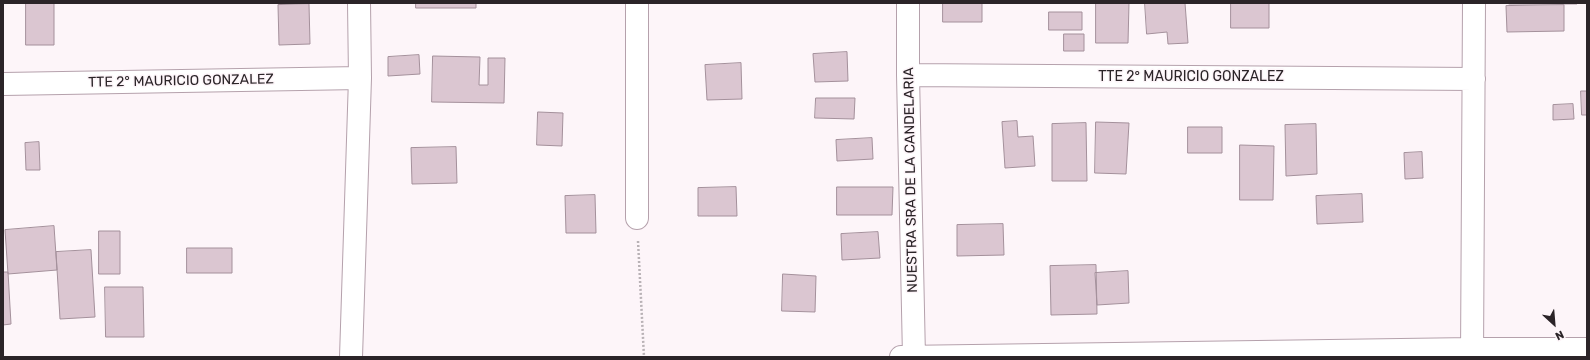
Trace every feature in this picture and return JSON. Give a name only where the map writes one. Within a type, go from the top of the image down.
[{"type":"street","points":[[351,357],[360,78],[359,3]]},
{"type":"street","points":[[637,3],[637,218]]},
{"type":"street","name":"NUESTRA SRA DE LA CANDELARIA","points":[[908,3],[908,75],[914,357]]},
{"type":"street","points":[[1472,353],[1474,3]]},
{"type":"street","name":"TTE 2° MAURICIO GONZALEZ","points":[[908,75],[1474,79]]},
{"type":"street","name":"TTE 2° MAURICIO GONZALEZ","points":[[3,84],[360,78]]},
{"type":"street","points":[[901,357],[1472,353],[1587,349]]},
{"type":"path","points":[[637,218],[644,357]]},
{"type":"building","points":[[26,3],[54,3],[54,45],[26,45]]},
{"type":"building","points":[[416,3],[476,3],[476,8],[416,8]]},
{"type":"building","points":[[943,3],[982,3],[982,22],[943,22]]},
{"type":"building","points":[[1096,3],[1129,3],[1128,43],[1096,43]]},
{"type":"building","points":[[1145,3],[1185,3],[1188,43],[1168,44],[1167,32],[1147,34]]},
{"type":"building","points":[[1231,3],[1269,3],[1269,28],[1231,28]]},
{"type":"building","points":[[1577,3],[1577,4],[1509,4]]},
{"type":"building","points":[[309,4],[310,44],[279,45],[278,5]]},
{"type":"building","points":[[1564,5],[1564,31],[1507,32],[1506,6]]},
{"type":"building","points":[[1049,12],[1082,12],[1082,30],[1049,30]]},
{"type":"building","points":[[1064,34],[1084,34],[1084,51],[1064,51]]},
{"type":"building","points":[[847,52],[848,81],[815,82],[813,54]]},
{"type":"building","points":[[419,55],[420,74],[388,76],[388,57]]},
{"type":"building","points":[[433,56],[480,57],[479,85],[488,85],[488,58],[505,58],[504,103],[432,102]]},
{"type":"building","points":[[741,63],[742,99],[707,100],[705,65]]},
{"type":"building","points":[[1581,91],[1587,91],[1587,115],[1582,115]]},
{"type":"building","points":[[816,98],[855,98],[854,119],[815,118]]},
{"type":"building","points":[[1573,104],[1574,119],[1553,120],[1553,105]]},
{"type":"building","points":[[538,112],[563,113],[562,146],[537,145]]},
{"type":"building","points":[[1017,121],[1018,137],[1033,136],[1035,166],[1005,168],[1002,122]]},
{"type":"building","points":[[1096,122],[1129,123],[1126,174],[1095,173]]},
{"type":"building","points":[[1086,123],[1087,181],[1052,181],[1052,124]]},
{"type":"building","points":[[1316,124],[1317,174],[1286,176],[1285,125]]},
{"type":"building","points":[[1188,127],[1222,127],[1222,153],[1188,153]]},
{"type":"building","points":[[872,138],[873,159],[837,161],[836,140]]},
{"type":"building","points":[[39,142],[40,170],[26,170],[25,143]]},
{"type":"building","points":[[1240,145],[1274,146],[1273,200],[1240,200]]},
{"type":"building","points":[[456,147],[457,183],[412,184],[411,148]]},
{"type":"building","points":[[1422,152],[1423,178],[1405,179],[1404,153]]},
{"type":"building","points":[[736,187],[737,216],[698,216],[698,188]]},
{"type":"building","points":[[837,187],[893,187],[892,215],[837,215]]},
{"type":"building","points":[[1362,194],[1363,222],[1317,224],[1316,196]]},
{"type":"building","points":[[595,195],[596,233],[566,233],[565,196]]},
{"type":"building","points":[[1003,224],[1004,255],[957,256],[957,225]]},
{"type":"building","points":[[54,226],[57,270],[8,274],[5,230]]},
{"type":"building","points":[[99,231],[120,231],[120,274],[99,274]]},
{"type":"building","points":[[878,232],[880,258],[842,260],[841,234]]},
{"type":"building","points":[[187,248],[232,248],[232,273],[187,273]]},
{"type":"building","points":[[91,250],[95,317],[60,319],[56,252]]},
{"type":"building","points":[[1096,265],[1097,314],[1051,315],[1050,266]]},
{"type":"building","points":[[1128,271],[1129,303],[1097,305],[1095,273]]},
{"type":"building","points":[[3,272],[8,272],[11,324],[3,325]]},
{"type":"building","points":[[783,274],[816,276],[815,312],[782,311]]},
{"type":"building","points":[[105,287],[143,287],[144,337],[106,337]]}]
